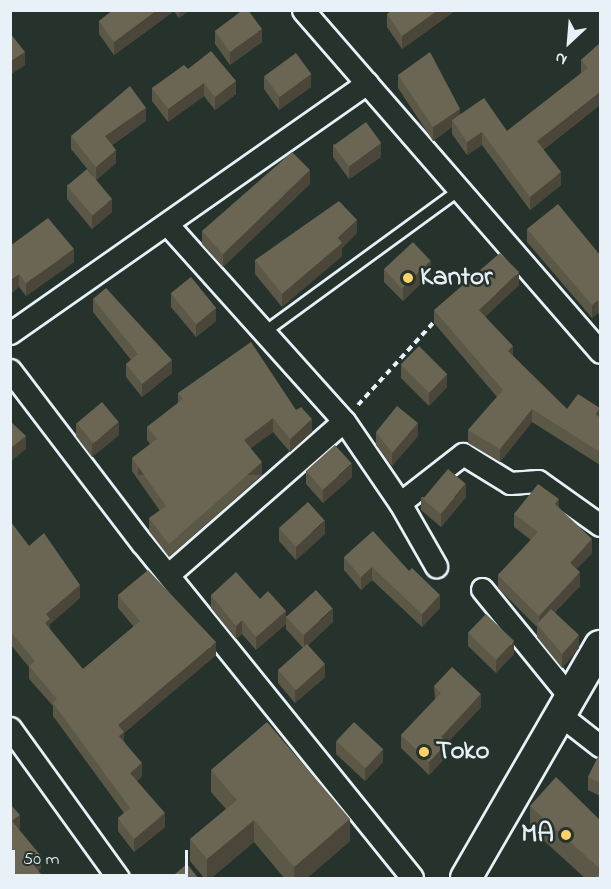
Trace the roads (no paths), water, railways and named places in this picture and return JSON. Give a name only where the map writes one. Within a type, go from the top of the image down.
[{"type":"main road","points":[[466,879],[600,646]]},
{"type":"street","points":[[303,10],[600,352]]},
{"type":"street","points":[[10,333],[367,82]]},
{"type":"street","points":[[167,224],[348,416],[436,566]]},
{"type":"street","points":[[10,370],[412,879]]},
{"type":"street","points":[[169,574],[348,416]]},
{"type":"street","points":[[400,503],[462,454],[510,483],[538,481],[600,525]]},
{"type":"street","points":[[482,589],[564,705],[600,746]]},
{"type":"street","points":[[10,728],[118,879]]},
{"type":"lane","points":[[266,331],[458,191]]},
{"type":"place","name":"Kantor","points":[[408,278]]},
{"type":"place","name":"Toko","points":[[424,752]]},
{"type":"place","name":"MA","points":[[566,835]]}]
